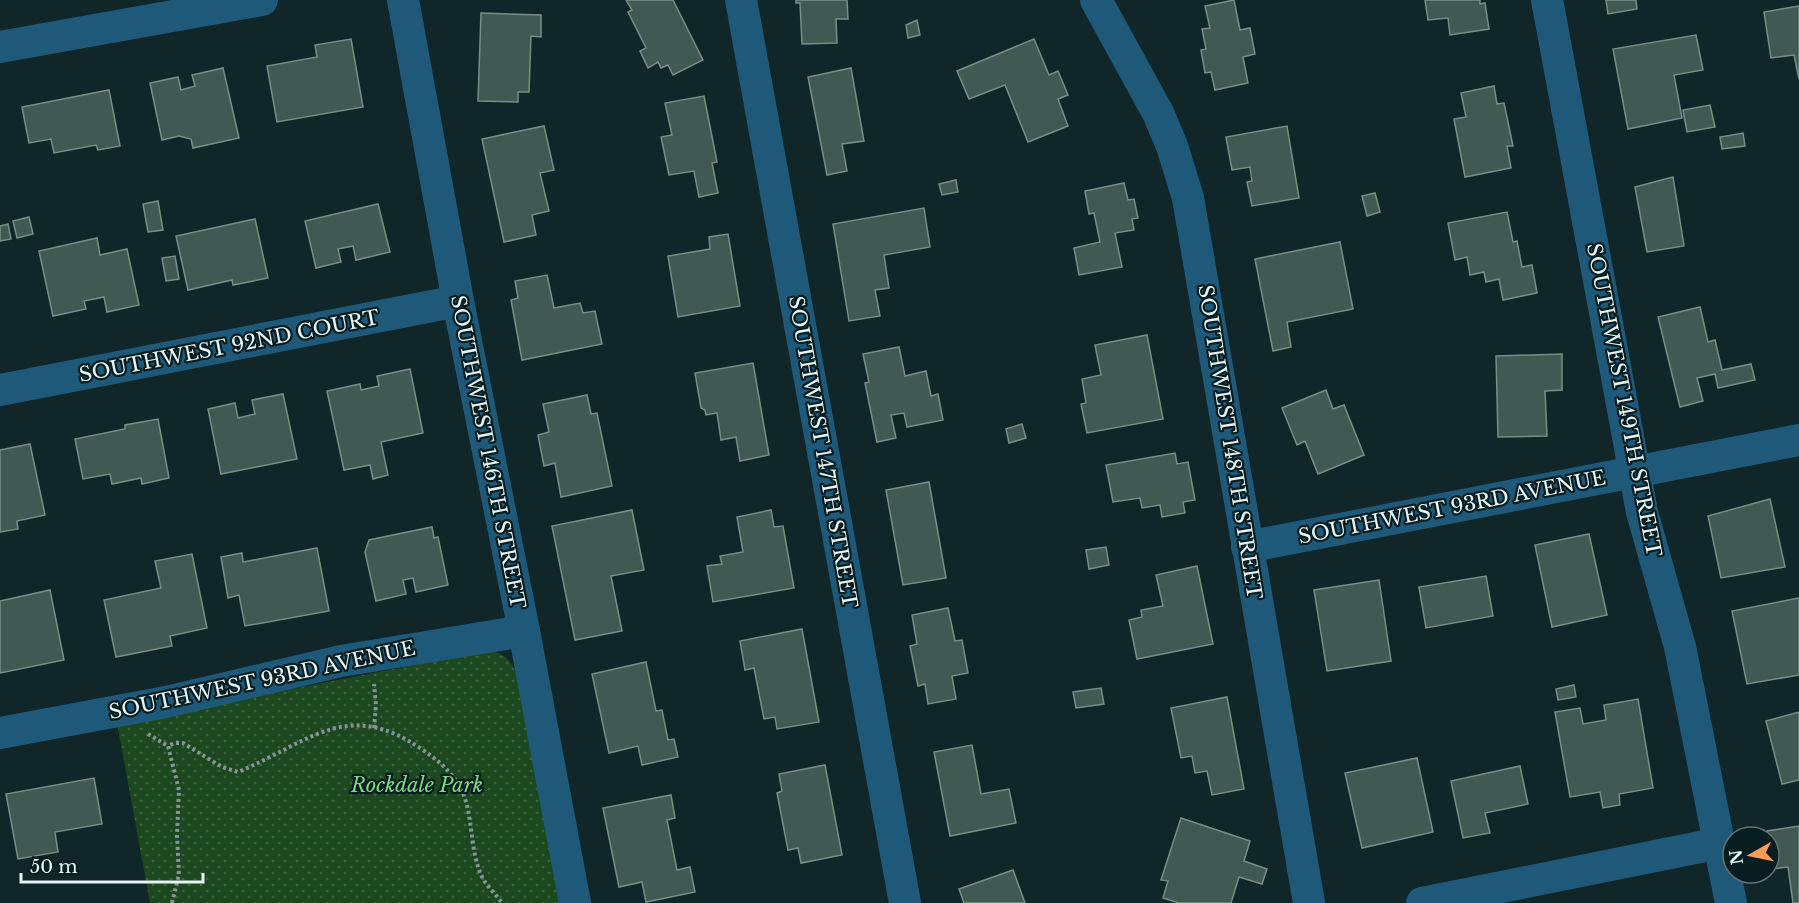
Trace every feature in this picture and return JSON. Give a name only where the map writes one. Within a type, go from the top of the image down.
[{"type":"street","points":[[0,47],[262,0]]},
{"type":"street","name":"SOUTHWEST 146TH STREET","points":[[404,0],[458,301],[524,631],[575,903]]},
{"type":"street","name":"SOUTHWEST 147TH STREET","points":[[741,0],[905,903]]},
{"type":"street","name":"SOUTHWEST 148TH STREET","points":[[1096,0],[1158,113],[1181,172],[1197,243],[1309,903]]},
{"type":"street","name":"SOUTHWEST 149TH STREET","points":[[1547,0],[1642,512],[1680,647],[1731,903]]},
{"type":"street","name":"SOUTHWEST 92ND COURT","points":[[0,390],[458,301]]},
{"type":"street","name":"SOUTHWEST 93RD AVENUE","points":[[1247,547],[1799,440]]},
{"type":"street","name":"SOUTHWEST 93RD AVENUE","points":[[0,733],[166,702],[341,661],[524,631]]},
{"type":"street","points":[[1422,903],[1720,843]]},
{"type":"path","points":[[373,680],[376,705],[374,728]]},
{"type":"path","points":[[172,903],[178,874],[179,790],[168,746],[183,743],[222,767],[238,772],[319,733],[345,725],[365,725],[405,738],[441,762],[459,785],[466,802],[484,880],[502,903]]},
{"type":"green space","name":"Rockdale Park","points":[[486,651],[504,656],[515,669],[520,680],[563,903],[150,903],[117,723]]},
{"type":"building","points":[[626,0],[673,0],[703,60],[673,75],[668,65],[661,68],[658,62],[648,68],[640,51],[646,48],[628,12],[632,10]]},
{"type":"building","points":[[796,0],[847,0],[848,19],[836,19],[837,43],[802,44],[800,3],[796,3]]},
{"type":"building","points":[[1234,0],[1240,30],[1250,28],[1255,54],[1243,57],[1248,83],[1215,90],[1211,72],[1205,73],[1201,50],[1206,49],[1202,29],[1210,28],[1205,6]]},
{"type":"building","points":[[1425,0],[1480,0],[1480,4],[1485,3],[1489,29],[1450,35],[1448,18],[1428,20]]},
{"type":"building","points":[[1606,0],[1636,0],[1637,9],[1608,14]]},
{"type":"building","points":[[1799,6],[1799,79],[1794,55],[1771,58],[1764,12]]},
{"type":"building","points":[[481,13],[541,15],[541,37],[531,36],[529,92],[518,92],[518,102],[478,101]]},
{"type":"building","points":[[917,20],[920,35],[908,38],[906,25]]},
{"type":"building","points":[[1696,35],[1703,70],[1674,75],[1682,118],[1628,129],[1613,49]]},
{"type":"building","points":[[351,39],[363,107],[277,122],[267,66],[317,57],[315,45]]},
{"type":"building","points":[[1034,39],[1049,75],[1058,71],[1068,95],[1058,99],[1068,126],[1028,142],[1005,85],[969,99],[957,71]]},
{"type":"building","points":[[223,68],[239,138],[193,148],[191,139],[179,136],[162,140],[150,83],[178,77],[181,90],[195,86],[192,75]]},
{"type":"building","points":[[851,68],[864,141],[842,144],[847,171],[827,175],[808,77]]},
{"type":"building","points":[[1494,86],[1497,104],[1504,103],[1513,146],[1507,146],[1511,168],[1465,177],[1454,119],[1466,117],[1461,93]]},
{"type":"building","points":[[109,90],[120,146],[98,150],[96,145],[54,153],[51,139],[29,143],[22,107]]},
{"type":"building","points":[[704,96],[717,162],[712,163],[718,193],[699,197],[694,171],[669,175],[661,137],[672,135],[665,103]]},
{"type":"building","points":[[1710,105],[1715,127],[1687,132],[1683,110]]},
{"type":"building","points":[[544,126],[554,170],[540,173],[549,211],[532,215],[536,235],[504,242],[482,139]]},
{"type":"building","points":[[1287,126],[1299,198],[1252,206],[1247,182],[1252,181],[1250,167],[1232,170],[1226,137]]},
{"type":"building","points":[[1743,133],[1745,146],[1722,149],[1720,137]]},
{"type":"building","points":[[1673,177],[1684,246],[1647,252],[1635,187]]},
{"type":"building","points":[[956,180],[958,192],[942,195],[939,184]]},
{"type":"building","points":[[1124,183],[1128,200],[1134,199],[1138,218],[1132,219],[1134,230],[1115,233],[1122,267],[1079,275],[1074,248],[1100,242],[1094,213],[1089,214],[1085,191]]},
{"type":"building","points":[[1375,193],[1380,212],[1367,216],[1362,196]]},
{"type":"building","points":[[158,201],[163,230],[148,232],[143,204]]},
{"type":"building","points":[[378,204],[390,252],[356,260],[353,246],[338,249],[341,262],[316,268],[305,221]]},
{"type":"building","points":[[924,208],[930,247],[884,255],[889,288],[875,290],[880,316],[849,321],[833,224]]},
{"type":"building","points":[[1507,212],[1513,242],[1517,241],[1522,267],[1532,265],[1537,293],[1503,300],[1499,279],[1486,282],[1484,272],[1470,275],[1467,257],[1455,260],[1448,223]]},
{"type":"building","points":[[29,217],[33,234],[17,238],[13,221]]},
{"type":"building","points":[[255,219],[268,278],[233,285],[232,280],[188,290],[176,236]]},
{"type":"building","points":[[8,224],[11,239],[0,241],[0,226]]},
{"type":"building","points":[[728,234],[740,306],[678,317],[668,256],[710,249],[709,237]]},
{"type":"building","points":[[97,238],[100,255],[127,249],[139,305],[107,312],[104,297],[84,301],[86,309],[53,316],[39,251]]},
{"type":"building","points":[[1340,242],[1353,309],[1287,322],[1291,347],[1273,351],[1255,259]]},
{"type":"building","points":[[175,256],[179,279],[166,281],[162,258]]},
{"type":"building","points":[[547,275],[554,308],[580,303],[583,313],[595,311],[602,344],[522,360],[511,300],[518,298],[515,281]]},
{"type":"building","points":[[1700,307],[1708,342],[1715,340],[1722,370],[1751,364],[1755,380],[1718,388],[1715,374],[1697,378],[1703,401],[1680,407],[1658,317]]},
{"type":"building","points":[[1147,335],[1163,419],[1087,433],[1081,404],[1086,403],[1082,379],[1101,375],[1095,345]]},
{"type":"building","points":[[899,347],[905,376],[926,371],[931,396],[938,394],[943,420],[907,427],[904,413],[891,415],[896,438],[877,442],[865,383],[869,382],[863,354]]},
{"type":"building","points":[[1562,354],[1562,390],[1545,391],[1547,436],[1498,437],[1496,356]]},
{"type":"building","points":[[753,363],[769,455],[740,461],[736,437],[721,440],[717,413],[706,415],[705,410],[701,408],[695,373]]},
{"type":"building","points":[[410,369],[423,433],[381,442],[388,475],[373,479],[370,465],[344,470],[327,391],[360,384],[361,390],[379,386],[377,376]]},
{"type":"building","points":[[1326,390],[1333,409],[1344,405],[1364,455],[1318,474],[1305,441],[1297,445],[1282,408]]},
{"type":"building","points":[[283,394],[297,459],[221,474],[208,409],[235,403],[238,418],[255,414],[252,400]]},
{"type":"building","points":[[587,395],[591,414],[597,413],[612,486],[561,497],[555,463],[544,466],[538,435],[549,432],[543,404]]},
{"type":"building","points":[[158,419],[169,478],[142,484],[141,478],[112,484],[110,474],[83,479],[75,439],[125,429],[125,425]]},
{"type":"building","points":[[1022,424],[1026,438],[1009,443],[1006,429]]},
{"type":"building","points":[[30,444],[45,515],[17,521],[18,529],[0,532],[0,450]]},
{"type":"building","points":[[1175,453],[1177,464],[1188,462],[1195,500],[1183,502],[1185,513],[1162,517],[1160,505],[1142,508],[1140,498],[1113,502],[1106,465]]},
{"type":"building","points":[[929,482],[946,578],[903,585],[886,490]]},
{"type":"building","points":[[1770,499],[1785,567],[1721,578],[1708,516]]},
{"type":"building","points":[[632,510],[644,570],[611,576],[622,631],[575,640],[552,526]]},
{"type":"building","points":[[771,510],[774,527],[783,526],[794,588],[713,602],[707,566],[722,564],[720,556],[743,552],[737,517]]},
{"type":"building","points":[[432,527],[434,538],[438,537],[448,585],[416,592],[413,578],[403,580],[406,594],[376,601],[365,552],[369,540]]},
{"type":"building","points":[[1589,534],[1607,615],[1552,627],[1535,545]]},
{"type":"building","points":[[1106,547],[1109,565],[1089,569],[1086,550]]},
{"type":"building","points":[[317,548],[329,611],[245,626],[239,595],[228,598],[221,557],[242,553],[243,562]]},
{"type":"building","points":[[192,554],[207,628],[170,636],[172,646],[116,657],[104,600],[161,588],[155,561]]},
{"type":"building","points":[[1197,566],[1213,644],[1137,659],[1129,620],[1142,617],[1141,610],[1163,606],[1156,575]]},
{"type":"building","points":[[1486,576],[1493,616],[1426,628],[1419,587]]},
{"type":"building","points":[[1379,580],[1391,661],[1327,671],[1314,590]]},
{"type":"building","points":[[50,590],[64,660],[0,673],[0,601]]},
{"type":"building","points":[[1799,598],[1799,675],[1747,684],[1732,611]]},
{"type":"building","points":[[948,608],[955,641],[962,640],[968,673],[952,676],[956,699],[928,704],[925,684],[918,686],[910,646],[917,644],[912,615]]},
{"type":"building","points":[[802,629],[819,722],[777,729],[775,717],[764,719],[754,668],[745,670],[740,641]]},
{"type":"building","points":[[646,662],[656,711],[662,710],[668,740],[674,739],[678,757],[642,765],[638,746],[609,753],[592,674]]},
{"type":"building","points":[[1574,685],[1576,697],[1558,700],[1556,689]]},
{"type":"building","points":[[1101,688],[1104,704],[1076,708],[1073,692]]},
{"type":"building","points":[[1227,697],[1244,789],[1212,795],[1207,771],[1195,773],[1192,756],[1181,758],[1171,708]]},
{"type":"building","points":[[1638,699],[1653,788],[1619,794],[1620,805],[1603,808],[1600,792],[1570,797],[1555,712],[1580,708],[1583,724],[1606,720],[1604,705]]},
{"type":"building","points":[[1799,712],[1799,780],[1782,784],[1766,721]]},
{"type":"building","points":[[972,745],[981,794],[1009,789],[1016,823],[950,836],[934,752]]},
{"type":"building","points":[[1417,758],[1433,832],[1362,848],[1345,773]]},
{"type":"building","points":[[825,765],[842,855],[801,863],[798,848],[788,850],[777,793],[782,791],[779,774]]},
{"type":"building","points":[[1520,766],[1528,804],[1485,813],[1490,833],[1463,838],[1451,781]]},
{"type":"building","points":[[94,778],[102,824],[55,832],[58,852],[18,859],[6,794]]},
{"type":"building","points":[[671,795],[675,818],[667,820],[677,870],[690,867],[695,892],[646,902],[642,882],[619,887],[603,808]]},
{"type":"building","points":[[1181,818],[1250,841],[1244,861],[1267,869],[1262,884],[1239,877],[1231,903],[1179,903],[1163,898],[1168,881],[1161,880]]},
{"type":"building","points":[[1799,826],[1799,903],[1793,903],[1788,867],[1781,868],[1781,829]]},
{"type":"building","points":[[1013,870],[1025,903],[964,903],[959,889]]}]
